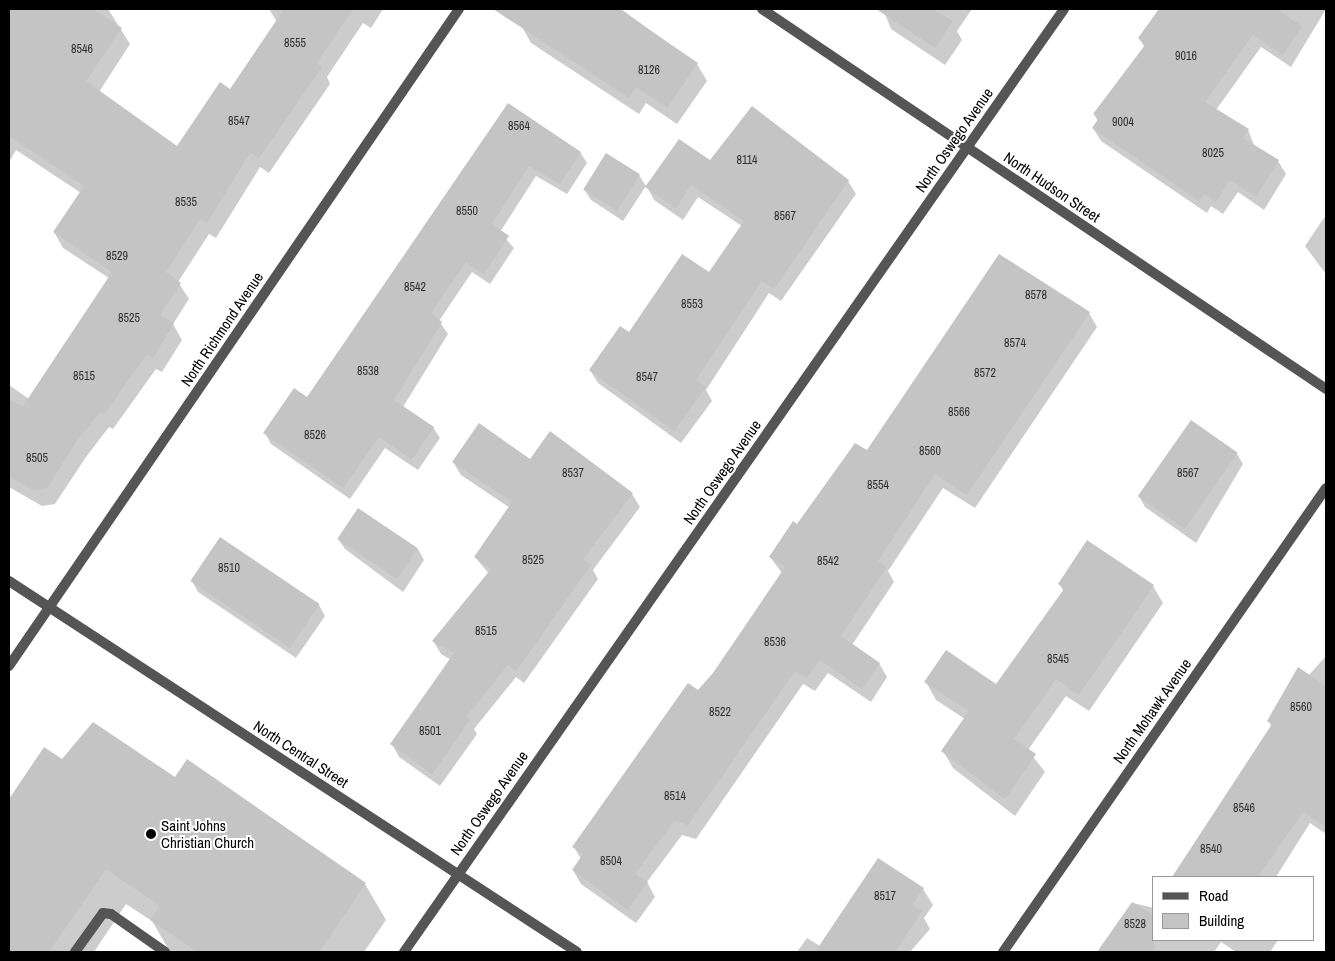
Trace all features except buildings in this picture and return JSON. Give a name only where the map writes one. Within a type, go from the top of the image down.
[{"type":"street","name":"North Richmond Avenue","points":[[9,666],[459,9]]},
{"type":"street","name":"North Hudson Street","points":[[762,9],[1326,389]]},
{"type":"street","name":"North Oswego Avenue","points":[[404,952],[1064,9]]},
{"type":"street","name":"North Mohawk Avenue","points":[[1003,952],[1326,488]]},
{"type":"street","name":"North Central Street","points":[[9,581],[577,952]]},
{"type":"street","points":[[75,952],[103,913],[111,914],[165,952]]},
{"type":"place","name":"Saint Johns Christian Church","points":[[151,834]]}]
